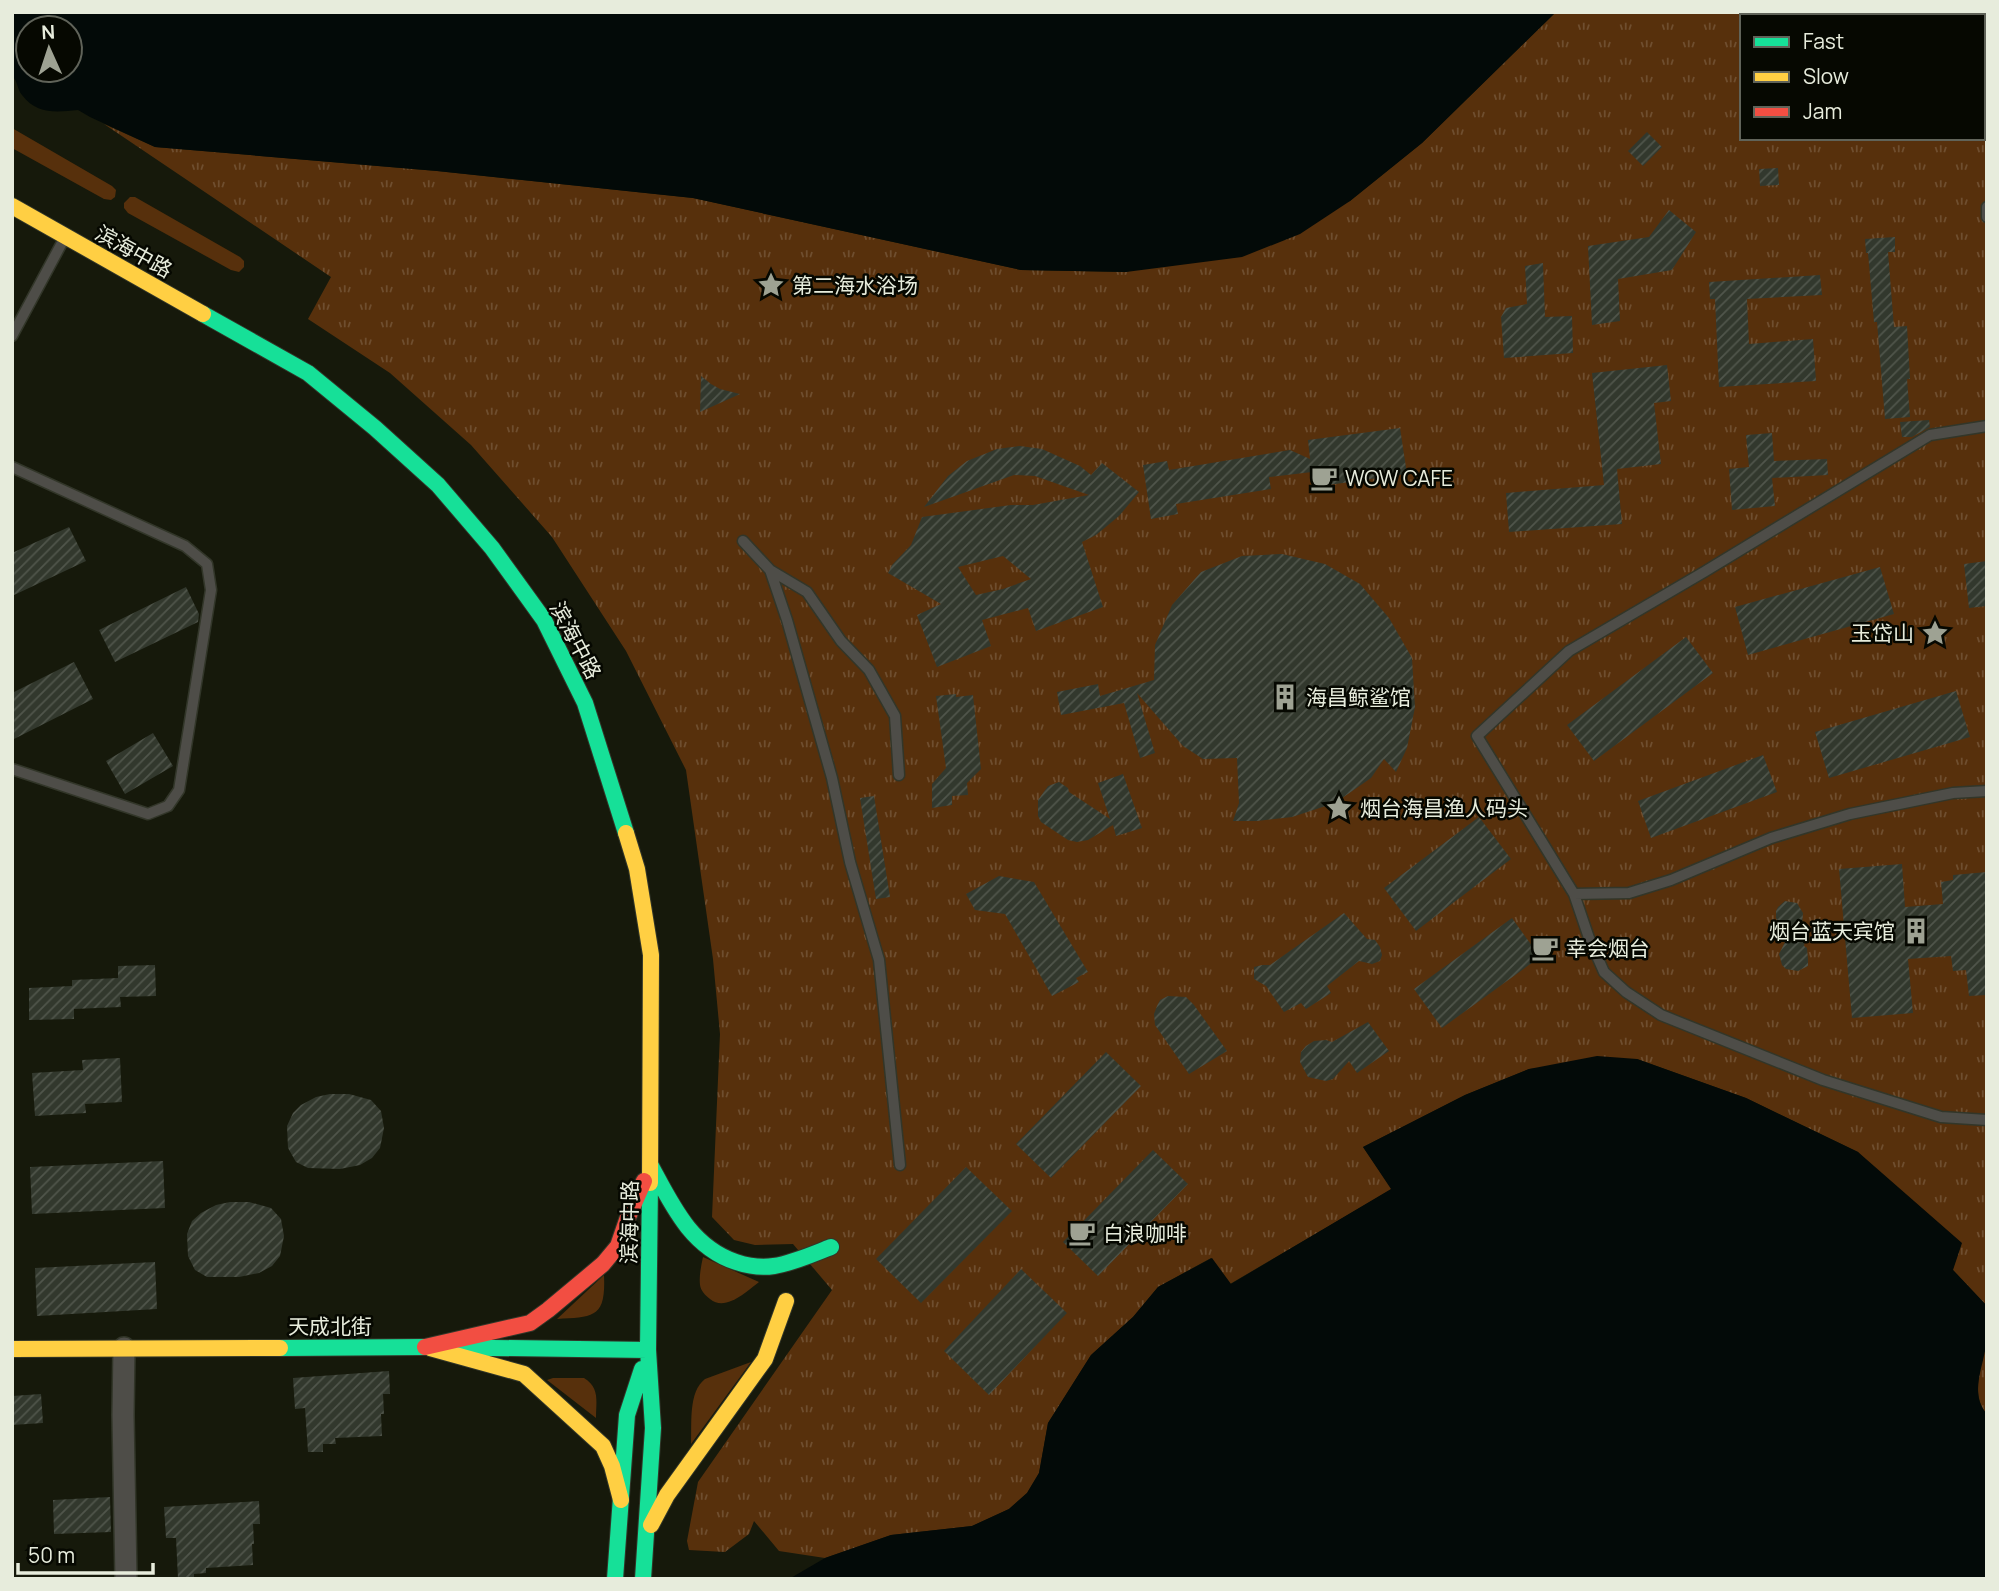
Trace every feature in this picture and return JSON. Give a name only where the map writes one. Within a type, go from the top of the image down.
[{"type":"main road","name":"滨海中路","points":[[12,206],[308,373],[375,428],[438,485],[492,548],[544,620],[585,703],[637,869],[651,955],[648,1350],[653,1428],[643,1579]]},
{"type":"main road","points":[[651,1166],[695,1237],[711,1252],[728,1260],[756,1267],[772,1266],[831,1247]]},
{"type":"main road","points":[[425,1347],[530,1323],[548,1310],[603,1264],[618,1246],[651,1166]]},
{"type":"main road","points":[[646,1534],[667,1495],[765,1359],[786,1301]]},
{"type":"main road","points":[[425,1347],[524,1374],[603,1447],[612,1466],[621,1500]]},
{"type":"main road","name":"天成北街","points":[[12,1349],[425,1347],[648,1350]]},
{"type":"main road","name":"滨海中路","points":[[615,1579],[627,1415],[648,1350]]},
{"type":"street","points":[[124,1348],[126,1579]]},
{"type":"lane","points":[[1987,207],[1987,217]]},
{"type":"lane","points":[[12,337],[65,236]]},
{"type":"lane","points":[[1987,426],[1930,435],[1569,651],[1477,736],[1574,894],[1604,972],[1626,992],[1661,1016],[1823,1080],[1941,1117],[1987,1120]]},
{"type":"lane","points":[[12,467],[184,546],[207,564],[211,590],[179,790],[168,806],[148,814],[12,769]]},
{"type":"lane","points":[[743,541],[770,570],[807,592],[841,641],[869,670],[894,716],[899,775]]},
{"type":"lane","points":[[770,570],[832,778],[850,862],[879,960],[900,1165]]},
{"type":"lane","points":[[1574,894],[1629,893],[1671,880],[1771,838],[1850,814],[1953,793],[1987,791]]},
{"type":"green space","name":"烟台海昌渔人码头","points":[[1556,12],[1987,12],[1987,1306],[1953,1270],[1858,1152],[1746,1098],[1637,1059],[1529,1069],[1465,1095],[1363,1147],[1392,1189],[1230,1284],[1211,1258],[1158,1287],[1133,1317],[1091,1355],[1048,1423],[1039,1473],[1027,1493],[1009,1509],[972,1526],[891,1535],[825,1558],[779,1551],[754,1521],[749,1534],[725,1552],[689,1550],[687,1541],[698,1482],[832,1290],[793,1244],[755,1245],[734,1240],[712,1217],[720,1034],[713,959],[686,770],[626,651],[552,537],[471,445],[390,373],[308,319],[331,277],[104,124],[155,147],[437,171],[693,198],[1021,270],[1126,272],[1350,201],[1422,143]]},
{"type":"green space","points":[[12,128],[112,186],[116,190],[115,197],[111,200],[104,199],[12,148]]},
{"type":"green space","points":[[130,197],[135,197],[240,257],[244,261],[244,267],[239,272],[231,270],[128,213],[124,203]]},
{"type":"green space","points":[[703,1257],[759,1282],[736,1299],[716,1302],[702,1291],[700,1275]]},
{"type":"green space","points":[[604,1275],[603,1300],[595,1312],[589,1316],[557,1319]]},
{"type":"green space","points":[[1987,1333],[1987,1414],[1981,1406],[1978,1386]]},
{"type":"green space","points":[[751,1362],[691,1444],[693,1400],[700,1385],[705,1379]]},
{"type":"green space","points":[[584,1378],[589,1382],[596,1395],[596,1418],[547,1380]]},
{"type":"shaded area","points":[[12,12],[1556,12],[1422,143],[1350,201],[1300,234],[1242,257],[1126,272],[1021,270],[693,198],[437,171],[155,147],[78,110],[41,109],[28,101],[19,90],[17,84],[84,84],[84,14],[14,14],[14,79]]},
{"type":"shaded area","points":[[1597,1056],[1637,1059],[1746,1098],[1858,1152],[1962,1243],[1953,1270],[1987,1306],[1986,1345],[1978,1390],[1982,1407],[1987,1414],[1987,1579],[789,1579],[825,1558],[891,1535],[972,1526],[1009,1509],[1027,1493],[1039,1473],[1048,1423],[1091,1355],[1133,1317],[1158,1287],[1212,1258],[1231,1284],[1391,1189],[1363,1147],[1465,1095],[1529,1069]]},
{"type":"building","points":[[1647,132],[1662,147],[1643,166],[1628,151]]},
{"type":"building","points":[[1778,168],[1779,185],[1760,186],[1759,169]]},
{"type":"building","points":[[1669,210],[1696,232],[1672,270],[1618,279],[1620,321],[1592,325],[1588,246],[1649,237]]},
{"type":"building","points":[[1895,237],[1895,252],[1888,252],[1894,327],[1907,326],[1910,417],[1885,419],[1877,322],[1874,322],[1865,239]]},
{"type":"building","points":[[1543,263],[1545,317],[1572,316],[1573,353],[1504,358],[1501,317],[1506,308],[1527,304],[1525,266]]},
{"type":"building","points":[[1820,275],[1822,295],[1747,299],[1749,344],[1813,339],[1816,381],[1719,387],[1715,299],[1710,299],[1709,282]]},
{"type":"building","points":[[1667,365],[1671,401],[1654,403],[1661,464],[1617,469],[1622,524],[1509,532],[1506,493],[1604,485],[1592,373]]},
{"type":"building","points":[[701,376],[720,389],[740,394],[700,412]]},
{"type":"building","points":[[1929,420],[1930,427],[1912,437],[1902,437],[1900,422]]},
{"type":"building","points":[[1400,428],[1407,474],[1314,487],[1312,472],[1269,477],[1271,489],[1176,504],[1178,514],[1151,519],[1143,465],[1167,461],[1169,470],[1290,450],[1310,459],[1308,440]]},
{"type":"building","points":[[1772,433],[1774,461],[1827,459],[1828,475],[1772,478],[1775,506],[1732,510],[1729,469],[1749,467],[1746,435]]},
{"type":"building","points":[[1020,446],[1042,449],[1080,466],[1091,475],[1102,463],[1139,492],[1119,516],[1096,535],[1082,542],[1103,607],[1036,631],[1028,608],[982,620],[991,646],[937,667],[917,615],[941,604],[888,573],[911,545],[922,517],[1011,505],[1033,505],[1089,495],[1035,476],[1014,475],[924,507],[948,476],[967,461],[997,449]],"holes":[[[1003,556],[1031,579],[976,595],[958,567]]]},
{"type":"building","points":[[69,527],[86,561],[12,596],[12,553]]},
{"type":"building","name":"海昌鲸鲨馆","points":[[1282,554],[1325,564],[1360,584],[1389,618],[1412,658],[1415,707],[1407,748],[1396,772],[1384,759],[1371,778],[1335,803],[1292,817],[1233,821],[1239,803],[1237,758],[1203,759],[1183,746],[1137,693],[1155,753],[1140,758],[1124,703],[1061,715],[1057,692],[1098,684],[1100,696],[1154,680],[1155,645],[1172,605],[1201,572],[1242,556]]},
{"type":"building","points":[[1987,561],[1987,606],[1969,608],[1964,564]]},
{"type":"building","points":[[1880,567],[1894,614],[1748,655],[1735,607]]},
{"type":"building","points":[[186,587],[199,614],[198,622],[115,662],[99,630]]},
{"type":"building","points":[[1686,637],[1713,673],[1594,761],[1567,725]]},
{"type":"building","points":[[74,662],[93,699],[12,740],[12,693]]},
{"type":"building","points":[[1956,691],[1970,737],[1829,778],[1815,732]]},
{"type":"building","points":[[956,694],[956,697],[973,695],[981,769],[967,783],[968,795],[952,796],[952,805],[932,808],[932,784],[946,768],[936,696]]},
{"type":"building","points":[[153,733],[173,766],[125,794],[106,761]]},
{"type":"building","points":[[1763,755],[1777,792],[1651,838],[1638,801]]},
{"type":"building","points":[[1123,774],[1142,828],[1116,836],[1113,825],[1088,840],[1077,842],[1068,840],[1041,822],[1038,816],[1038,800],[1048,786],[1059,782],[1068,788],[1069,792],[1110,819],[1098,783]]},
{"type":"building","points":[[874,796],[890,897],[876,899],[860,798]]},
{"type":"building","points":[[1479,817],[1511,859],[1416,931],[1384,888]]},
{"type":"building","name":"烟台蓝天宾馆","points":[[1902,864],[1905,907],[1943,904],[1941,882],[1953,880],[1953,875],[1987,872],[1987,995],[1969,996],[1966,970],[1953,971],[1951,956],[1908,959],[1913,1013],[1852,1018],[1839,869]]},
{"type":"building","points":[[999,876],[1034,882],[1088,972],[1076,978],[1079,982],[1052,996],[1005,914],[975,910],[966,894]]},
{"type":"building","points":[[1785,901],[1797,903],[1803,913],[1802,928],[1806,935],[1804,946],[1807,948],[1808,966],[1798,971],[1786,969],[1782,965],[1779,954],[1785,942],[1775,937],[1781,930],[1776,911]]},
{"type":"building","points":[[1344,913],[1367,939],[1375,940],[1382,955],[1380,961],[1372,964],[1359,961],[1327,986],[1331,993],[1306,1009],[1301,1003],[1284,1012],[1266,986],[1254,979],[1254,967],[1270,965]]},
{"type":"building","points":[[1512,918],[1540,957],[1442,1028],[1414,989]]},
{"type":"building","points":[[155,965],[156,996],[120,997],[121,1007],[74,1009],[74,1019],[29,1020],[29,988],[72,986],[72,980],[118,978],[118,966]]},
{"type":"building","points":[[1168,996],[1186,997],[1227,1051],[1189,1074],[1155,1025],[1154,1014],[1157,1006],[1160,1000]]},
{"type":"building","points":[[1368,1022],[1389,1051],[1357,1073],[1349,1061],[1333,1079],[1326,1081],[1308,1077],[1300,1062],[1301,1052],[1306,1046],[1314,1041],[1332,1042]]},
{"type":"building","points":[[1106,1052],[1141,1086],[1051,1178],[1016,1144]]},
{"type":"building","points":[[120,1058],[122,1102],[85,1104],[86,1113],[35,1116],[32,1073],[83,1070],[82,1060]]},
{"type":"building","points":[[349,1094],[371,1100],[381,1111],[384,1128],[380,1148],[372,1158],[360,1165],[340,1169],[308,1168],[296,1162],[288,1148],[287,1126],[293,1113],[301,1105],[316,1097]]},
{"type":"building","points":[[1153,1150],[1188,1184],[1098,1276],[1063,1242]]},
{"type":"building","points":[[163,1161],[165,1208],[32,1214],[30,1167]]},
{"type":"building","points":[[966,1167],[1012,1211],[921,1303],[876,1259]]},
{"type":"building","points":[[249,1202],[271,1208],[281,1219],[284,1236],[280,1256],[272,1266],[259,1273],[239,1277],[207,1277],[195,1270],[188,1256],[187,1234],[192,1221],[201,1213],[216,1205]]},
{"type":"building","points":[[155,1262],[157,1309],[37,1316],[35,1268]]},
{"type":"building","points":[[1021,1269],[1067,1313],[989,1395],[944,1351]]},
{"type":"building","points":[[389,1371],[390,1394],[383,1394],[382,1436],[335,1438],[336,1444],[323,1444],[323,1452],[308,1452],[305,1408],[295,1409],[293,1378]]},
{"type":"building","points":[[41,1394],[43,1423],[12,1425],[12,1396]]},
{"type":"building","points":[[110,1497],[111,1532],[54,1534],[53,1500]]},
{"type":"building","points":[[259,1501],[260,1524],[253,1524],[253,1565],[206,1568],[206,1573],[194,1574],[194,1579],[178,1579],[176,1538],[166,1538],[164,1507]]},
{"type":"traffic: fast","points":[[203,314],[308,373],[438,485],[492,548],[544,620],[585,703],[626,833]]},
{"type":"traffic: fast","points":[[651,1166],[684,1223],[720,1255],[745,1265],[769,1267],[796,1261],[831,1247]]},
{"type":"traffic: fast","points":[[643,1579],[653,1428],[648,1350],[650,1183]]},
{"type":"traffic: fast","points":[[280,1348],[648,1350]]},
{"type":"traffic: fast","points":[[615,1579],[627,1415],[642,1369]]},
{"type":"traffic: slow","points":[[12,206],[203,314]]},
{"type":"traffic: slow","points":[[626,833],[637,869],[651,955],[650,1183]]},
{"type":"traffic: slow","points":[[651,1525],[667,1495],[765,1359],[786,1301]]},
{"type":"traffic: slow","points":[[12,1349],[280,1348]]},
{"type":"traffic: slow","points":[[430,1348],[524,1374],[603,1446],[612,1466],[621,1500]]},
{"type":"traffic: jam","points":[[425,1347],[530,1323],[548,1310],[603,1264],[618,1246],[644,1181]]},
{"type":"place","name":"第二海水浴场","points":[[771,285]]},
{"type":"place","name":"WOW CAFE","points":[[1324,478]]},
{"type":"place","name":"玉岱山","points":[[1935,633]]},
{"type":"place","name":"海昌鲸鲨馆","points":[[1285,697]]},
{"type":"place","name":"烟台海昌渔人码头","points":[[1339,808]]},
{"type":"place","name":"烟台蓝天宾馆","points":[[1916,931]]},
{"type":"place","name":"幸会烟台","points":[[1545,948]]},
{"type":"place","name":"白浪咖啡","points":[[1082,1233]]}]
